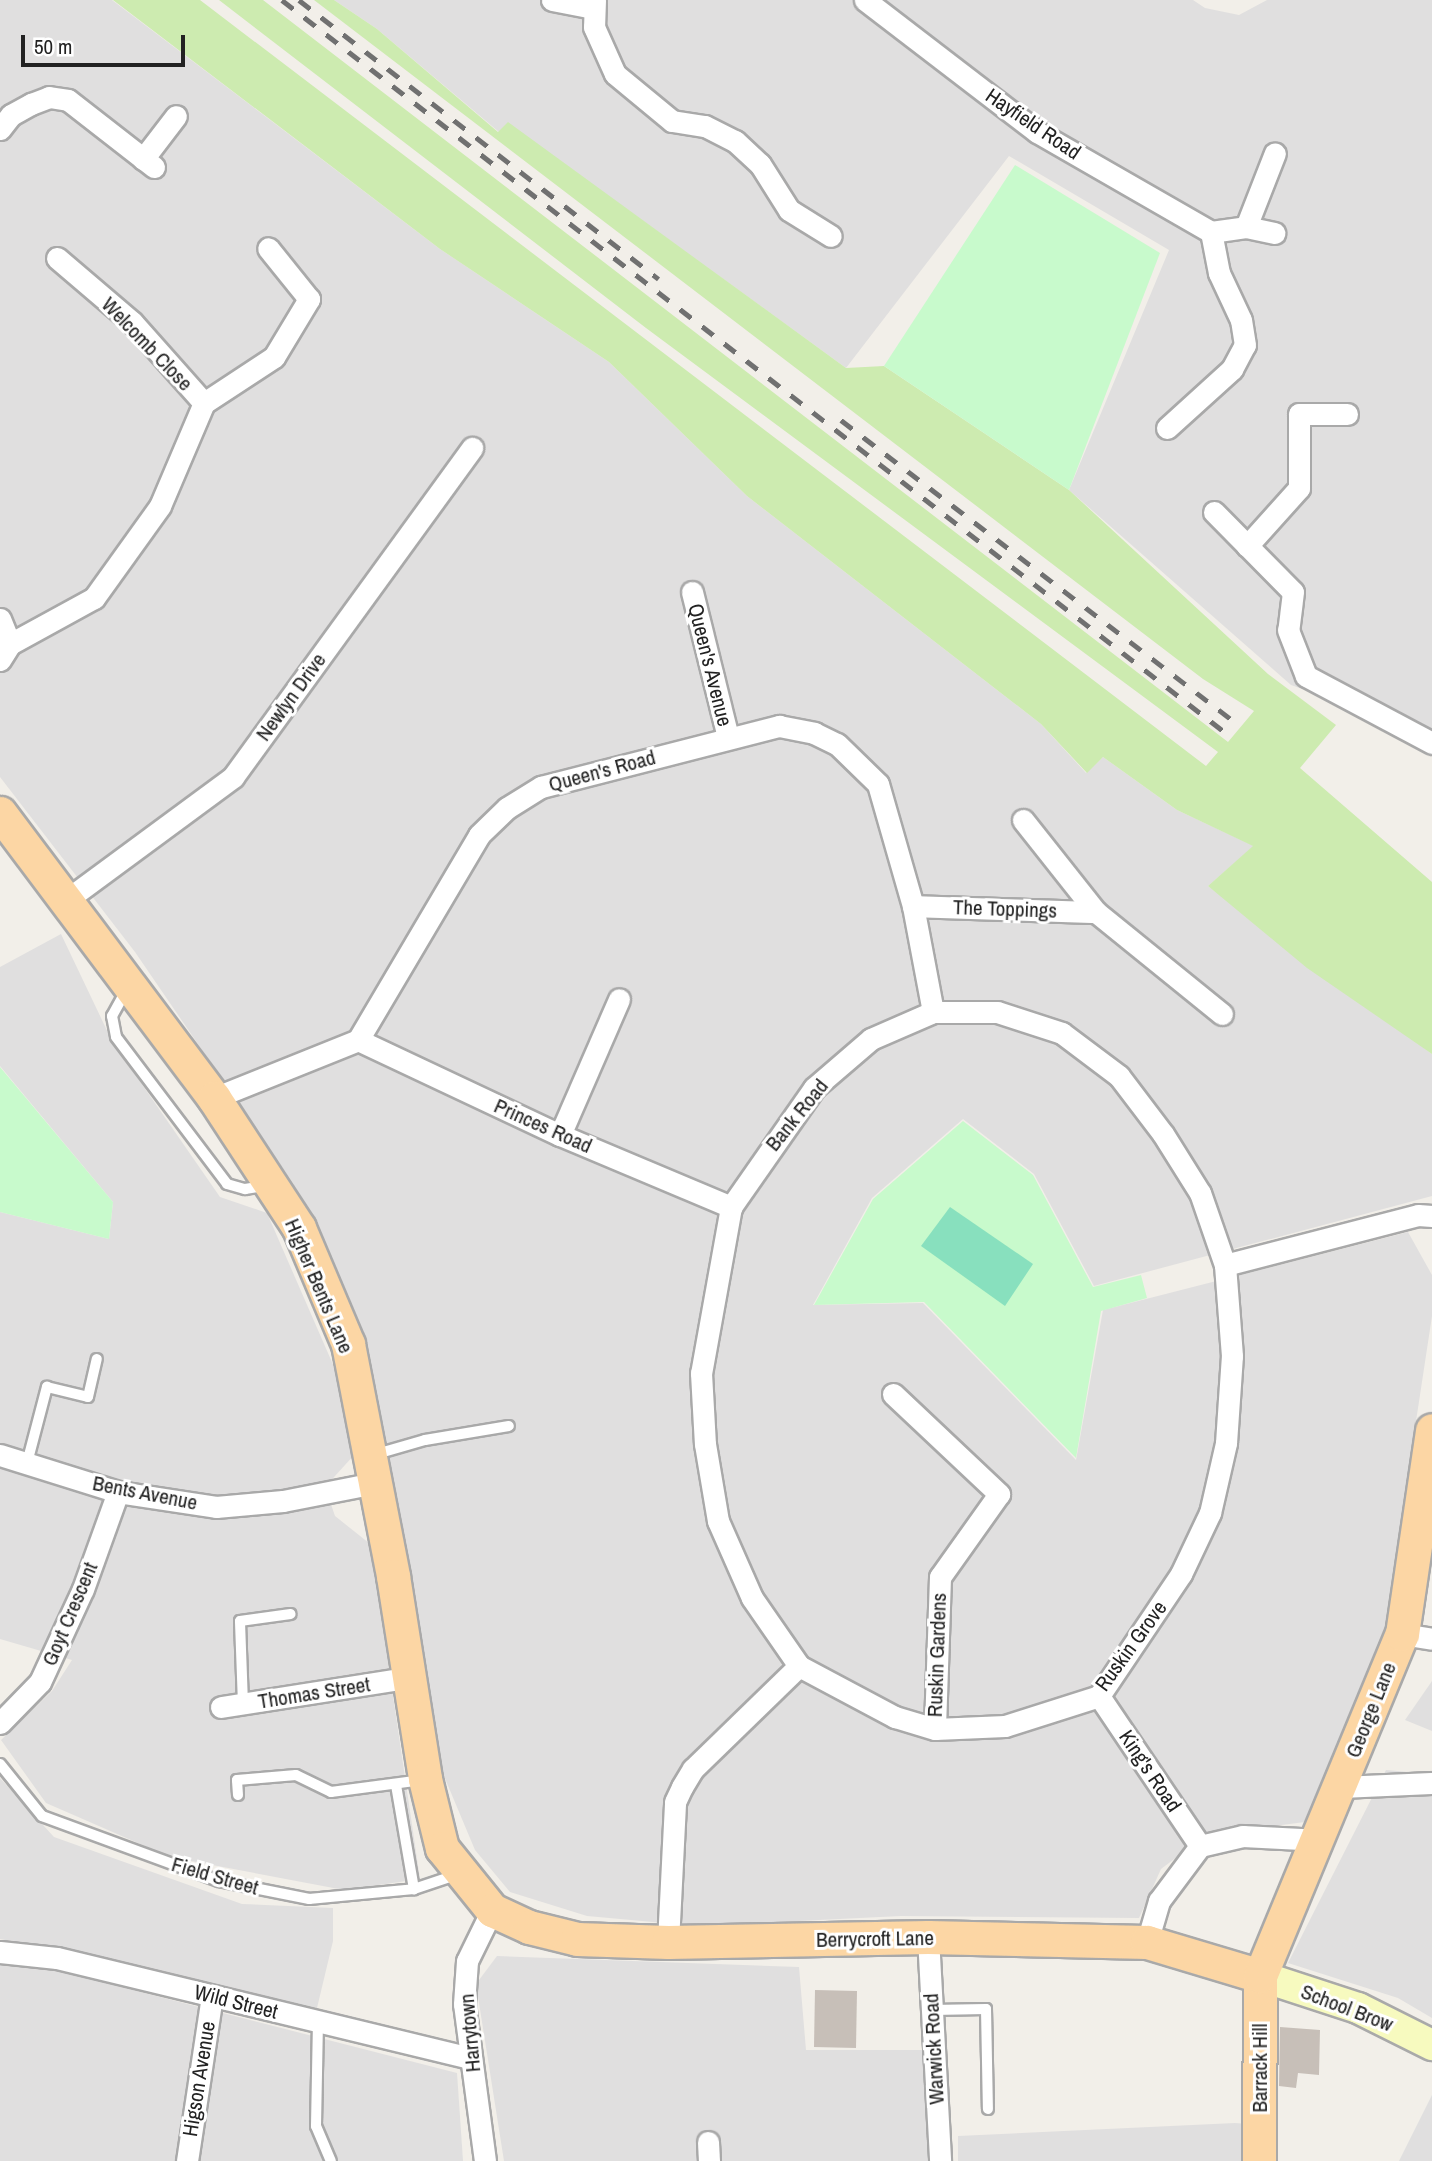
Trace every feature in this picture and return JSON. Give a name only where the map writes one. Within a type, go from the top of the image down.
[{"type":"main road","name":"Higher Bents Lane","points":[[0,813],[214,1098],[299,1228],[348,1344],[373,1470],[407,1678],[410,1782],[442,1848],[459,1874],[492,1910]]},
{"type":"main road","name":"George Lane","points":[[1260,1976],[1320,1840],[1340,1787],[1417,1636],[1432,1430]]},
{"type":"main road","name":"Berrycroft Lane","points":[[492,1910],[529,1927],[577,1939],[667,1942],[928,1937],[1147,1942],[1260,1976]]},
{"type":"main road","name":"School Brow","points":[[1260,1976],[1357,2008],[1432,2045]]},
{"type":"main road","name":"Barrack Hill","points":[[1259,2161],[1260,1976]]},
{"type":"street","points":[[552,0],[594,4],[594,27],[615,74],[672,121],[705,126],[735,141],[760,164],[789,209],[831,236]]},
{"type":"street","name":"Hayfield Road","points":[[865,0],[1037,132],[1211,232]]},
{"type":"street","points":[[0,129],[11,115],[31,104],[49,97],[68,100],[148,163],[176,116]]},
{"type":"street","points":[[1246,227],[1275,153]]},
{"type":"street","points":[[1167,428],[1232,369],[1245,345],[1241,320],[1219,273],[1211,232],[1246,227],[1274,233]]},
{"type":"street","points":[[0,619],[5,652],[94,598],[160,506],[204,403],[274,357],[309,299],[268,248]]},
{"type":"street","name":"Welcomb Close","points":[[57,258],[132,322],[204,403]]},
{"type":"street","points":[[1247,546],[1298,488],[1299,414],[1347,414]]},
{"type":"street","name":"Newlyn Drive","points":[[65,901],[233,777],[472,448]]},
{"type":"street","points":[[1214,512],[1293,592],[1288,630],[1306,676],[1432,743]]},
{"type":"street","name":"Queen's Avenue","points":[[692,592],[728,737]]},
{"type":"street","name":"Queen's Road","points":[[358,1040],[479,835],[507,808],[541,787],[779,726],[814,733],[837,744],[878,784],[913,906],[933,1012]]},
{"type":"street","name":"The Toppings","points":[[1023,820],[1096,912],[1222,1014]]},
{"type":"street","name":"The Toppings","points":[[913,906],[1096,912]]},
{"type":"street","points":[[560,1135],[619,999]]},
{"type":"street","name":"Bank Road","points":[[799,1665],[752,1598],[718,1521],[705,1444],[701,1373],[731,1207],[814,1088],[871,1039],[933,1012],[997,1012],[1062,1033],[1119,1076],[1200,1193],[1225,1265]]},
{"type":"street","points":[[214,1098],[358,1040]]},
{"type":"street","name":"Princes Road","points":[[358,1040],[560,1135],[731,1207]]},
{"type":"street","points":[[1225,1265],[1418,1215],[1432,1216]]},
{"type":"street","name":"Ruskin Grove","points":[[799,1665],[895,1717],[934,1729],[1005,1726],[1099,1696],[1181,1574],[1210,1513],[1226,1443],[1231,1368],[1225,1265]]},
{"type":"street","name":"Ruskin Gardens","points":[[893,1394],[999,1494],[940,1577],[934,1729]]},
{"type":"street","name":"Bents Avenue","points":[[0,1455],[118,1492],[216,1507],[283,1502],[373,1470]]},
{"type":"street","name":"Goyt Crescent","points":[[0,1723],[40,1682],[83,1589],[118,1492]]},
{"type":"street","points":[[667,1942],[675,1802],[682,1787],[693,1769],[799,1665]]},
{"type":"street","name":"Thomas Street","points":[[221,1707],[407,1678]]},
{"type":"street","name":"King's Road","points":[[1099,1696],[1200,1846]]},
{"type":"street","points":[[1340,1787],[1432,1783]]},
{"type":"street","points":[[1147,1942],[1159,1901],[1200,1846],[1243,1836],[1320,1840]]},
{"type":"street","name":"Harrytown","points":[[485,2161],[464,2004],[467,1961],[492,1910]]},
{"type":"street","name":"Warwick Road","points":[[928,1937],[940,2161]]},
{"type":"street","name":"Wild Street","points":[[0,1952],[57,1958],[470,2058]]},
{"type":"street","name":"Higson Avenue","points":[[187,2161],[212,1996]]},
{"type":"lane","points":[[129,986],[113,1016],[116,1037],[227,1184],[245,1189],[271,1185]]},
{"type":"lane","points":[[27,1463],[47,1387],[88,1397],[97,1359]]},
{"type":"lane","points":[[373,1470],[425,1440],[509,1426]]},
{"type":"lane","points":[[243,1704],[240,1621],[291,1614]]},
{"type":"lane","name":"Field Street","points":[[0,1764],[41,1816],[219,1881],[309,1899],[414,1889],[459,1874]]},
{"type":"lane","points":[[238,1795],[237,1780],[296,1775],[331,1792],[410,1782],[414,1889]]},
{"type":"lane","points":[[932,2010],[986,2010],[988,2109]]},
{"type":"lane","points":[[318,2021],[316,2126],[331,2161]]},
{"type":"shaded area","points":[[0,0],[112,0],[440,249],[609,362],[747,496],[1041,724],[1086,773],[1103,757],[1177,810],[1254,846],[1208,886],[1432,1054],[1432,1196],[1094,1286],[1034,1174],[963,1119],[872,1198],[813,1305],[923,1303],[1076,1460],[1103,1310],[1408,1232],[1432,1275],[1432,1316],[1382,1645],[1305,1822],[1206,1835],[1161,1869],[1139,1918],[901,1916],[697,1926],[587,1916],[510,1892],[475,1850],[441,1769],[392,1486],[362,1347],[293,1183],[135,952],[0,777]]},
{"type":"shaded area","points":[[334,0],[1193,0],[1205,8],[1239,15],[1267,0],[1432,0],[1432,735],[1291,685],[1069,490],[1169,250],[1009,156],[846,368],[508,123],[499,132],[377,29]]},
{"type":"shaded area","points":[[61,934],[112,1041],[220,1197],[267,1213],[338,1376],[355,1454],[325,1487],[335,1516],[389,1559],[388,1662],[420,1879],[344,1890],[170,1857],[46,1803],[1,1740],[52,1691],[72,1660],[0,1639],[0,1212],[109,1239],[113,1202],[0,1066],[0,967]]},
{"type":"shaded area","points":[[1432,1681],[1432,1731],[1405,1720]]},
{"type":"shaded area","points":[[1386,1770],[1432,1774],[1432,2018],[1398,1998],[1288,1963]]},
{"type":"shaded area","points":[[0,1778],[54,1837],[242,1904],[333,1908],[333,1941],[317,2008],[125,1963],[0,1939]]},
{"type":"shaded area","points":[[0,1956],[457,2073],[463,2161],[0,2161]]},
{"type":"shaded area","points":[[497,1956],[799,1967],[806,2050],[924,2050],[928,2161],[504,2161],[476,1984]]},
{"type":"shaded area","points":[[1432,2095],[1432,2161],[1399,2161]]},
{"type":"shaded area","points":[[1235,2123],[1275,2126],[1274,2161],[958,2161],[958,2136]]},
{"type":"green space","points":[[113,0],[200,0],[1206,766],[1218,752],[646,328],[219,0],[263,0],[1228,742],[1254,711],[1203,679],[314,0],[334,0],[377,29],[498,132],[508,122],[846,368],[884,366],[1069,490],[1268,674],[1336,725],[1300,768],[1432,882],[1432,1054],[1307,968],[1208,886],[1253,846],[1177,810],[1103,757],[1087,773],[1041,724],[747,496],[609,362],[440,249]]},
{"type":"green space","points":[[1015,165],[1160,253],[1069,490],[884,366]]},
{"type":"green space","points":[[0,1067],[113,1202],[109,1239],[0,1212]]},
{"type":"green space","points":[[963,1121],[1033,1175],[1093,1287],[1141,1275],[1147,1298],[1101,1311],[1076,1458],[924,1302],[814,1305],[873,1199]]},
{"type":"green space","points":[[950,1207],[1033,1264],[1005,1306],[921,1246]]},
{"type":"building","points":[[815,1990],[857,1991],[856,2048],[814,2047]]},
{"type":"building","points":[[1280,2027],[1320,2030],[1319,2075],[1298,2073],[1296,2088],[1279,2086]]},
{"type":"railway","points":[[282,0],[1231,737]]},
{"type":"railway","points":[[299,0],[659,279]]},
{"type":"railway","points":[[841,420],[1240,726]]}]
